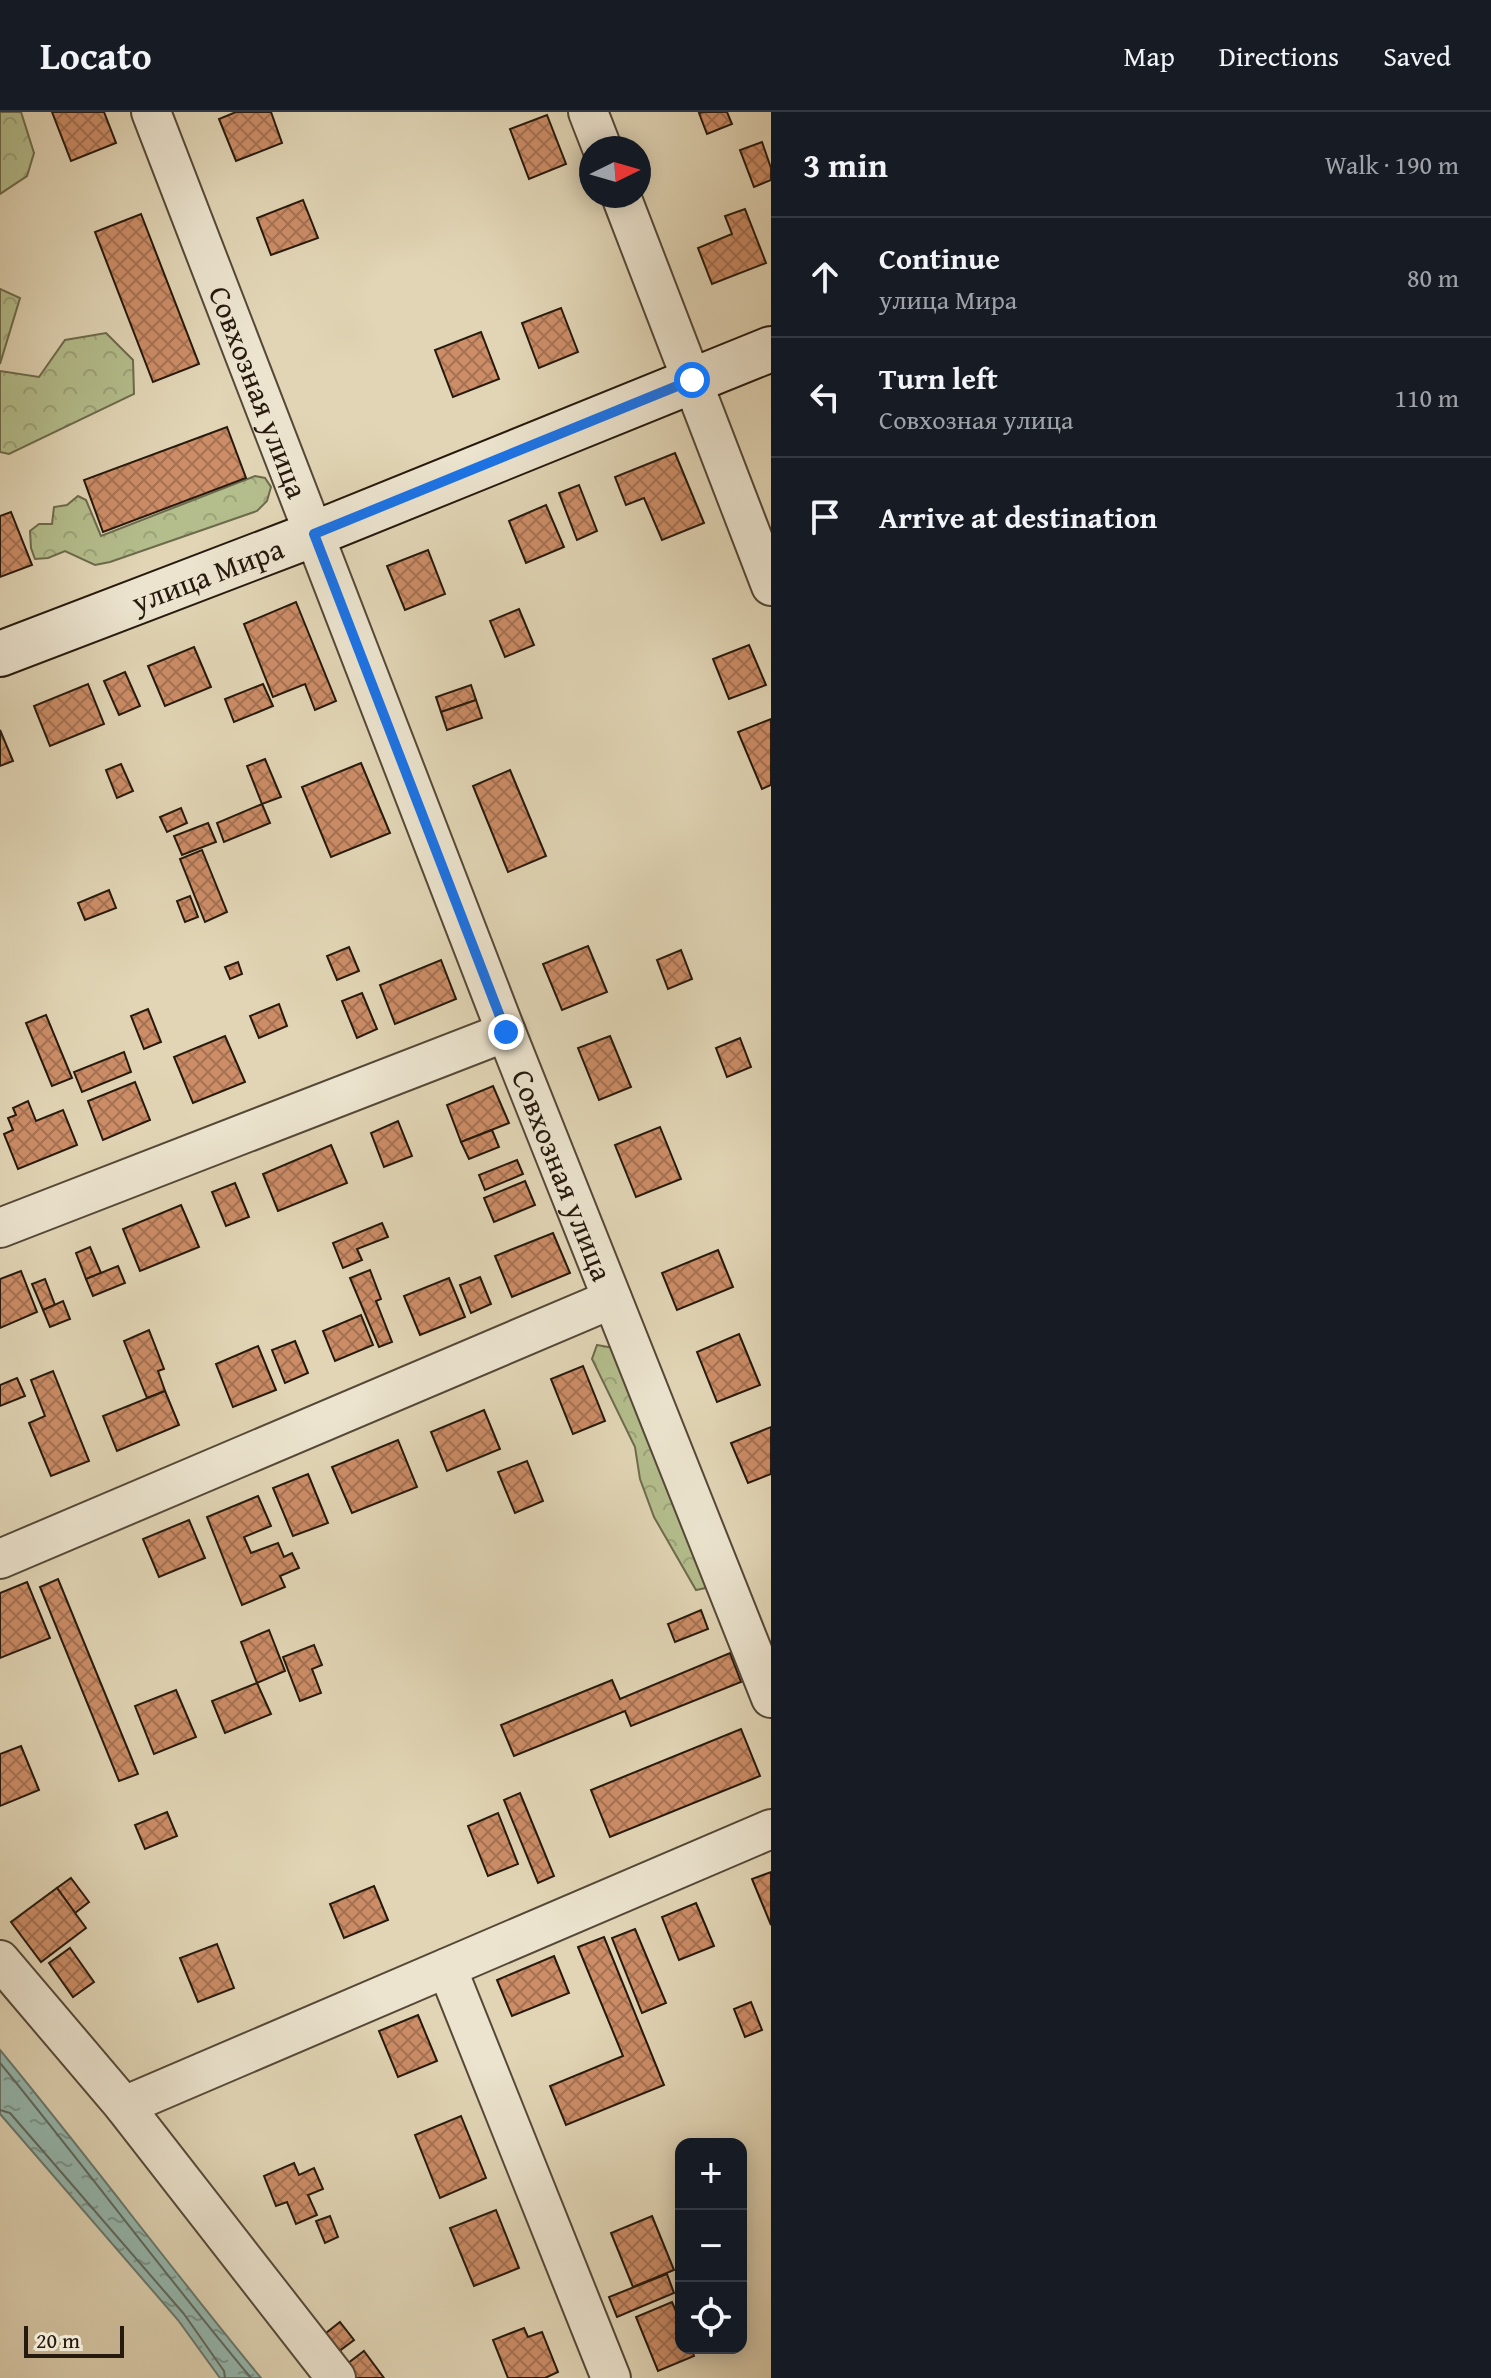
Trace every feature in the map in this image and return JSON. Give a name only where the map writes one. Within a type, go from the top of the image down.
[{"type":"main road","name":"улица Мира","points":[[0,654],[314,534],[771,349]]},
{"type":"street","name":"Совхозная улица","points":[[151,112],[506,1032],[771,1698]]},
{"type":"street","points":[[588,112],[597,136]]},
{"type":"street","points":[[626,208],[771,586]]},
{"type":"street","points":[[0,1228],[506,1032]]},
{"type":"street","points":[[0,1559],[612,1299]]},
{"type":"street","points":[[124,2106],[771,1829]]},
{"type":"street","points":[[0,1960],[124,2106],[336,2378]]},
{"type":"street","points":[[447,1968],[611,2378]]},
{"type":"green space","points":[[0,112],[21,112],[34,153],[27,176],[0,194]]},
{"type":"green space","points":[[0,289],[20,298],[0,364]]},
{"type":"green space","points":[[106,333],[133,360],[134,394],[9,454],[0,452],[0,371],[39,377],[65,340]]},
{"type":"green space","points":[[255,476],[265,478],[271,487],[267,501],[257,511],[110,562],[95,565],[65,551],[35,559],[31,548],[30,531],[39,524],[52,524],[54,507],[67,505],[78,496],[86,500],[101,536]]},
{"type":"green space","points":[[597,1345],[619,1349],[715,1586],[696,1590],[654,1517],[640,1479],[635,1447],[592,1359]]},
{"type":"water","points":[[0,2050],[261,2378],[220,2378],[178,2320],[0,2114]]},
{"type":"building","points":[[52,112],[104,112],[116,143],[71,161]]},
{"type":"building","points":[[236,112],[271,112],[282,143],[236,161],[219,119]]},
{"type":"building","points":[[727,112],[732,124],[707,134],[699,113]]},
{"type":"building","points":[[547,115],[566,164],[529,179],[510,129]]},
{"type":"building","points":[[762,142],[771,168],[771,180],[754,187],[740,150]]},
{"type":"building","points":[[303,200],[318,238],[271,255],[257,218]]},
{"type":"building","points":[[745,209],[766,263],[712,284],[698,248],[732,234],[725,216]]},
{"type":"building","points":[[141,214],[199,364],[153,382],[95,232]]},
{"type":"building","points":[[561,308],[578,352],[539,368],[522,323]]},
{"type":"building","points":[[481,332],[499,379],[453,397],[435,350]]},
{"type":"building","points":[[227,427],[246,478],[103,532],[84,480]]},
{"type":"building","points":[[675,453],[704,523],[662,540],[644,498],[626,505],[615,477]]},
{"type":"building","points":[[579,485],[597,531],[577,540],[559,493]]},
{"type":"building","points":[[546,505],[564,547],[526,563],[509,521]]},
{"type":"building","points":[[11,512],[32,565],[0,577],[0,516]]},
{"type":"building","points":[[428,550],[445,594],[405,610],[387,566]]},
{"type":"building","points":[[296,602],[336,701],[315,710],[305,684],[273,697],[244,624]]},
{"type":"building","points":[[519,609],[534,645],[505,657],[490,621]]},
{"type":"building","points":[[749,645],[766,685],[729,699],[713,659]]},
{"type":"building","points":[[194,647],[211,687],[165,706],[148,666]]},
{"type":"building","points":[[125,672],[140,706],[119,715],[104,681]]},
{"type":"building","points":[[88,684],[104,724],[50,746],[34,706]]},
{"type":"building","points":[[263,684],[273,706],[234,722],[225,699]]},
{"type":"building","points":[[471,685],[476,700],[441,712],[436,697]]},
{"type":"building","points":[[476,700],[482,718],[447,730],[441,712]]},
{"type":"building","points":[[771,719],[771,785],[762,789],[738,732]]},
{"type":"building","points":[[0,730],[13,761],[0,766]]},
{"type":"building","points":[[265,759],[281,797],[262,804],[247,766]]},
{"type":"building","points":[[361,763],[390,833],[331,857],[302,787]]},
{"type":"building","points":[[121,764],[133,791],[117,798],[106,770]]},
{"type":"building","points":[[510,770],[546,856],[508,872],[473,786]]},
{"type":"building","points":[[262,804],[270,823],[224,842],[217,823]]},
{"type":"building","points":[[181,808],[187,823],[167,832],[160,817]]},
{"type":"building","points":[[208,823],[216,842],[182,855],[174,836]]},
{"type":"building","points":[[202,850],[227,912],[205,922],[180,859]]},
{"type":"building","points":[[109,890],[116,908],[85,920],[78,903]]},
{"type":"building","points":[[190,896],[198,917],[185,922],[177,901]]},
{"type":"building","points":[[588,946],[607,992],[562,1010],[543,964]]},
{"type":"building","points":[[349,947],[359,971],[337,980],[327,956]]},
{"type":"building","points":[[681,950],[692,979],[668,989],[657,960]]},
{"type":"building","points":[[441,960],[456,999],[395,1024],[380,985]]},
{"type":"building","points":[[238,962],[242,974],[230,979],[225,967]]},
{"type":"building","points":[[362,993],[377,1029],[357,1038],[342,1001]]},
{"type":"building","points":[[279,1004],[287,1026],[259,1038],[250,1016]]},
{"type":"building","points":[[148,1009],[161,1042],[144,1049],[131,1016]]},
{"type":"building","points":[[46,1015],[72,1078],[52,1086],[26,1023]]},
{"type":"building","points":[[225,1036],[245,1082],[193,1103],[174,1057]]},
{"type":"building","points":[[610,1036],[631,1087],[599,1100],[578,1048]]},
{"type":"building","points":[[740,1038],[751,1067],[727,1077],[716,1048]]},
{"type":"building","points":[[124,1052],[131,1072],[82,1092],[74,1072]]},
{"type":"building","points":[[135,1082],[150,1120],[103,1140],[88,1101]]},
{"type":"building","points":[[493,1086],[509,1123],[461,1142],[447,1105]]},
{"type":"building","points":[[28,1101],[36,1121],[63,1110],[77,1145],[18,1169],[4,1134],[13,1130],[8,1118],[16,1115],[13,1108]]},
{"type":"building","points":[[398,1121],[412,1156],[384,1167],[371,1133]]},
{"type":"building","points":[[660,1127],[681,1179],[636,1197],[615,1145]]},
{"type":"building","points":[[492,1130],[499,1147],[469,1159],[461,1142]]},
{"type":"building","points":[[331,1145],[347,1183],[278,1211],[263,1174]]},
{"type":"building","points":[[517,1160],[523,1174],[485,1190],[479,1175]]},
{"type":"building","points":[[525,1181],[535,1205],[494,1222],[484,1198]]},
{"type":"building","points":[[235,1183],[249,1217],[226,1226],[212,1192]]},
{"type":"building","points":[[181,1205],[199,1247],[140,1271],[123,1229]]},
{"type":"building","points":[[382,1223],[388,1237],[357,1249],[362,1260],[343,1268],[333,1243]]},
{"type":"building","points":[[553,1233],[570,1273],[512,1297],[495,1256]]},
{"type":"building","points":[[90,1247],[101,1273],[86,1279],[76,1253]]},
{"type":"building","points":[[718,1250],[733,1287],[677,1310],[662,1273]]},
{"type":"building","points":[[118,1266],[125,1283],[93,1296],[86,1279]]},
{"type":"building","points":[[370,1270],[381,1299],[376,1301],[392,1342],[379,1347],[350,1278]]},
{"type":"building","points":[[21,1271],[37,1312],[0,1328],[0,1279]]},
{"type":"building","points":[[480,1277],[491,1304],[471,1313],[460,1285]]},
{"type":"building","points":[[449,1278],[465,1317],[420,1335],[404,1296]]},
{"type":"building","points":[[45,1279],[55,1305],[43,1310],[32,1284]]},
{"type":"building","points":[[63,1301],[70,1319],[50,1327],[43,1310]]},
{"type":"building","points":[[361,1315],[373,1345],[335,1361],[323,1331]]},
{"type":"building","points":[[149,1330],[164,1369],[158,1371],[165,1391],[147,1398],[124,1341]]},
{"type":"building","points":[[739,1334],[760,1385],[717,1402],[697,1352]]},
{"type":"building","points":[[295,1341],[308,1373],[285,1383],[272,1350]]},
{"type":"building","points":[[258,1346],[276,1390],[233,1407],[216,1364]]},
{"type":"building","points":[[583,1366],[605,1421],[573,1434],[551,1379]]},
{"type":"building","points":[[53,1371],[89,1461],[51,1476],[29,1423],[45,1416],[31,1380]]},
{"type":"building","points":[[17,1378],[25,1396],[0,1406],[0,1385]]},
{"type":"building","points":[[165,1391],[179,1425],[117,1451],[103,1416]]},
{"type":"building","points":[[484,1410],[500,1449],[447,1471],[431,1432]]},
{"type":"building","points":[[771,1427],[771,1474],[748,1483],[731,1443]]},
{"type":"building","points":[[398,1440],[417,1487],[352,1513],[332,1467]]},
{"type":"building","points":[[527,1461],[543,1501],[515,1513],[498,1472]]},
{"type":"building","points":[[308,1474],[328,1523],[293,1536],[273,1488]]},
{"type":"building","points":[[258,1496],[271,1526],[244,1537],[251,1553],[278,1543],[284,1557],[292,1553],[299,1568],[280,1576],[285,1587],[242,1605],[207,1517]]},
{"type":"building","points":[[189,1520],[205,1558],[159,1577],[143,1539]]},
{"type":"building","points":[[58,1579],[138,1774],[119,1781],[40,1587]]},
{"type":"building","points":[[27,1582],[50,1638],[0,1658],[0,1593]]},
{"type":"building","points":[[701,1610],[708,1629],[675,1642],[668,1624]]},
{"type":"building","points":[[269,1630],[285,1671],[257,1683],[241,1642]]},
{"type":"building","points":[[314,1645],[322,1665],[312,1669],[321,1693],[300,1701],[283,1657]]},
{"type":"building","points":[[730,1653],[741,1682],[631,1726],[625,1711],[514,1756],[501,1725],[612,1680],[620,1699]]},
{"type":"building","points":[[257,1683],[271,1714],[225,1733],[212,1701]]},
{"type":"building","points":[[176,1690],[196,1737],[154,1754],[135,1706]]},
{"type":"building","points":[[741,1729],[760,1776],[610,1837],[591,1790]]},
{"type":"building","points":[[21,1746],[39,1790],[0,1806],[0,1754]]},
{"type":"building","points":[[520,1793],[554,1876],[538,1883],[504,1800]]},
{"type":"building","points":[[167,1812],[177,1836],[145,1849],[135,1825]]},
{"type":"building","points":[[498,1813],[518,1864],[488,1876],[468,1826]]},
{"type":"building","points":[[771,1872],[771,1925],[752,1879]]},
{"type":"building","points":[[71,1878],[89,1902],[75,1913],[57,1888]]},
{"type":"building","points":[[374,1886],[388,1920],[344,1938],[330,1904]]},
{"type":"building","points":[[57,1888],[86,1928],[41,1962],[11,1922]]},
{"type":"building","points":[[696,1903],[714,1946],[679,1960],[662,1917]]},
{"type":"building","points":[[635,1929],[666,2003],[642,2013],[612,1938]]},
{"type":"building","points":[[604,1937],[664,2085],[566,2125],[550,2086],[623,2056],[578,1947]]},
{"type":"building","points":[[217,1944],[234,1988],[198,2002],[180,1958]]},
{"type":"building","points":[[70,1948],[94,1982],[73,1997],[49,1963]]},
{"type":"building","points":[[554,1956],[569,1993],[512,2016],[497,1980]]},
{"type":"building","points":[[751,2002],[762,2030],[745,2037],[734,2009]]},
{"type":"building","points":[[418,2015],[437,2061],[398,2077],[379,2031]]},
{"type":"building","points":[[461,2116],[486,2178],[440,2198],[415,2135]]},
{"type":"building","points":[[294,2163],[299,2175],[314,2168],[323,2189],[308,2195],[317,2215],[296,2224],[287,2202],[276,2206],[264,2176]]},
{"type":"building","points":[[496,2210],[519,2268],[474,2286],[450,2228]]},
{"type":"building","points":[[330,2216],[338,2237],[325,2243],[316,2221]]},
{"type":"building","points":[[652,2216],[674,2270],[633,2287],[611,2233]]},
{"type":"building","points":[[667,2274],[674,2293],[617,2317],[609,2297]]},
{"type":"building","points":[[672,2302],[675,2309],[675,2354],[694,2356],[658,2371],[636,2317]]},
{"type":"building","points":[[340,2322],[354,2340],[334,2355],[321,2337]]},
{"type":"building","points":[[524,2328],[528,2337],[542,2332],[558,2372],[545,2378],[508,2378],[493,2340]]},
{"type":"building","points":[[364,2351],[384,2378],[351,2378],[343,2367]]},
{"type":"route","points":[[506,1032],[314,534],[692,380]]}]
